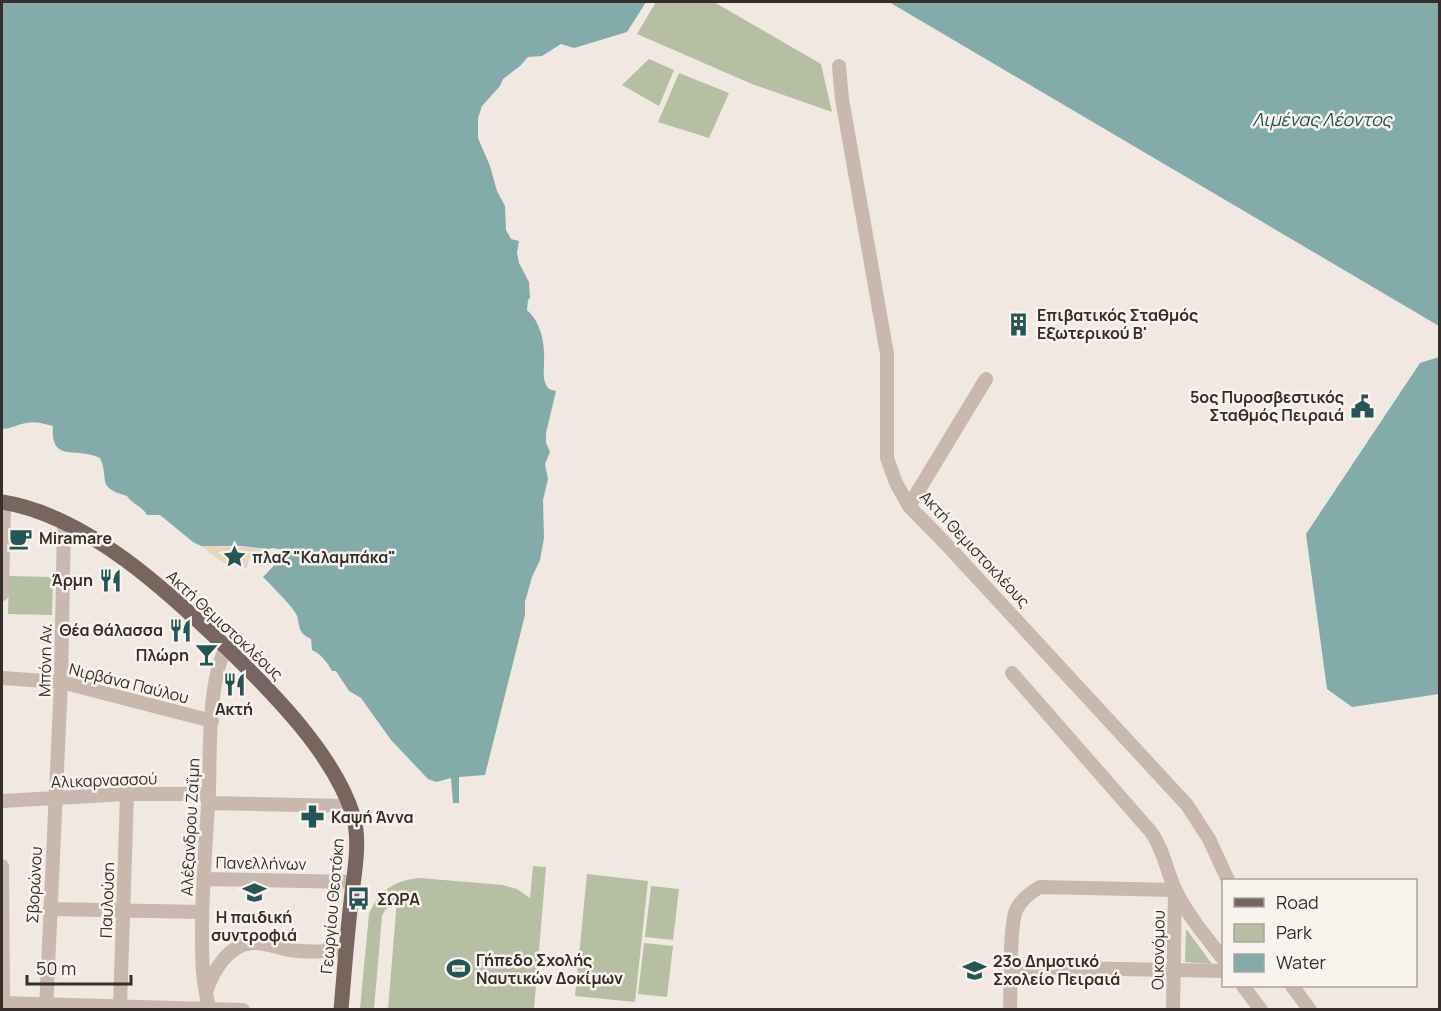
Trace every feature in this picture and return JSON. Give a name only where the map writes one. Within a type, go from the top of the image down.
[{"type":"main road","name":"Ακτή Θεμιστοκλέους","points":[[3,503],[21,506],[64,522],[157,584],[196,618],[291,715],[334,774],[350,807]]},
{"type":"main road","name":"Γεωργίου Θεοτόκη","points":[[341,1010],[356,831],[350,807]]},
{"type":"street","name":"Ακτή Θεμιστοκλέους","points":[[839,66],[842,99],[887,354],[887,458],[896,483],[909,506],[1187,805],[1209,839],[1228,879]]},
{"type":"street","points":[[909,506],[986,379]]},
{"type":"street","points":[[2,594],[3,503]]},
{"type":"street","name":"Μπόνη Αν.","points":[[56,798],[64,522]]},
{"type":"street","name":"Αλέξανδρου Ζαΐμη","points":[[210,1009],[202,974],[202,912],[212,721],[218,662],[226,648]]},
{"type":"street","points":[[1012,673],[1151,832],[1163,853],[1175,890],[1222,957]]},
{"type":"street","name":"Νιρβάνα Παύλου","points":[[2,678],[61,682],[212,721]]},
{"type":"street","name":"Αλικαρνασσού","points":[[2,801],[127,794],[350,807]]},
{"type":"street","name":"Παυλούση","points":[[120,1006],[127,794]]},
{"type":"street","name":"Σβορώνου","points":[[46,1007],[56,798]]},
{"type":"street","points":[[2,866],[2,1003],[46,1007],[120,1006],[149,1009],[243,1010]]},
{"type":"street","name":"Πανελλήνων","points":[[204,879],[353,882]]},
{"type":"street","points":[[1010,1010],[1016,909],[1032,891],[1040,887],[1175,890]]},
{"type":"street","name":"Οικονόμου","points":[[1173,1010],[1175,890]]},
{"type":"street","points":[[50,909],[202,912]]},
{"type":"street","points":[[205,994],[217,967],[229,954],[242,946],[252,943],[308,952],[346,949]]},
{"type":"street","points":[[1011,967],[1222,971]]},
{"type":"street","points":[[1244,987],[1261,1010]]},
{"type":"street","points":[[1293,987],[1310,1010]]},
{"type":"green space","points":[[656,2],[714,2],[821,64],[832,112],[752,84],[637,34]]},
{"type":"green space","points":[[649,59],[674,70],[659,106],[622,85]]},
{"type":"green space","points":[[679,73],[729,93],[709,138],[658,122]]},
{"type":"green space","points":[[9,576],[53,577],[52,615],[8,614]]},
{"type":"green space","name":"Γήπεδο Σχολής Ναυτικών Δοκίμων","points":[[533,866],[546,867],[534,1009],[388,1009],[397,900],[385,910],[382,916],[374,1009],[360,1009],[369,914],[388,888],[402,881],[420,878],[503,885],[517,889],[530,898]]},
{"type":"green space","points":[[587,874],[648,881],[635,1002],[575,996]]},
{"type":"green space","points":[[651,886],[679,889],[673,940],[645,937]]},
{"type":"green space","points":[[1187,930],[1212,964],[1185,962]]},
{"type":"green space","points":[[644,943],[673,946],[667,997],[638,994]]},
{"type":"sand","name":"πλαζ \"Καλαμπάκα\"","points":[[201,546],[270,550],[258,553],[249,559],[247,568],[226,565]]},
{"type":"water","points":[[2,2],[646,2],[627,32],[574,48],[561,44],[542,56],[528,57],[503,79],[500,86],[482,106],[478,118],[478,138],[490,166],[497,191],[505,206],[506,230],[511,239],[519,241],[517,253],[519,263],[529,282],[530,298],[527,310],[536,321],[543,340],[545,383],[549,389],[556,391],[546,433],[546,443],[550,452],[545,464],[548,479],[543,500],[544,538],[540,560],[532,577],[525,602],[525,615],[485,775],[459,777],[459,803],[453,803],[451,778],[436,782],[428,779],[391,740],[361,698],[349,691],[336,671],[332,671],[324,659],[312,650],[311,639],[302,632],[295,613],[263,577],[288,551],[241,546],[201,546],[160,515],[147,515],[127,496],[107,486],[100,458],[60,450],[53,438],[53,426],[30,422],[2,429]]},
{"type":"water","name":"Λιμένας Λέοντος","points":[[889,2],[1439,2],[1439,326]]},
{"type":"water","points":[[1439,357],[1439,694],[1352,707],[1327,689],[1306,534],[1420,363]]},
{"type":"place","name":"Επιβατικός Σταθμός Εξωτερικού Β'","points":[[1019,324]]},
{"type":"place","name":"5ος Πυροσβεστικός Σταθμός Πειραιά","points":[[1362,406]]},
{"type":"place","name":"Miramare","points":[[21,538]]},
{"type":"place","name":"πλαζ \"Καλαμπάκα\"","points":[[234,557]]},
{"type":"place","name":"Άρμη","points":[[111,580]]},
{"type":"place","name":"Θέα θάλασσα","points":[[181,630]]},
{"type":"place","name":"Πλώρη","points":[[207,655]]},
{"type":"place","name":"Ακτή","points":[[234,684]]},
{"type":"place","name":"Καψή Άννα","points":[[313,817]]},
{"type":"place","name":"Η παιδική συντροφιά","points":[[254,892]]},
{"type":"place","name":"ΣΩΡΑ","points":[[359,899]]},
{"type":"place","name":"Γήπεδο Σχολής Ναυτικών Δοκίμων","points":[[458,969]]},
{"type":"place","name":"23ο Δημοτικό Σχολείο Πειραιά","points":[[975,970]]}]
